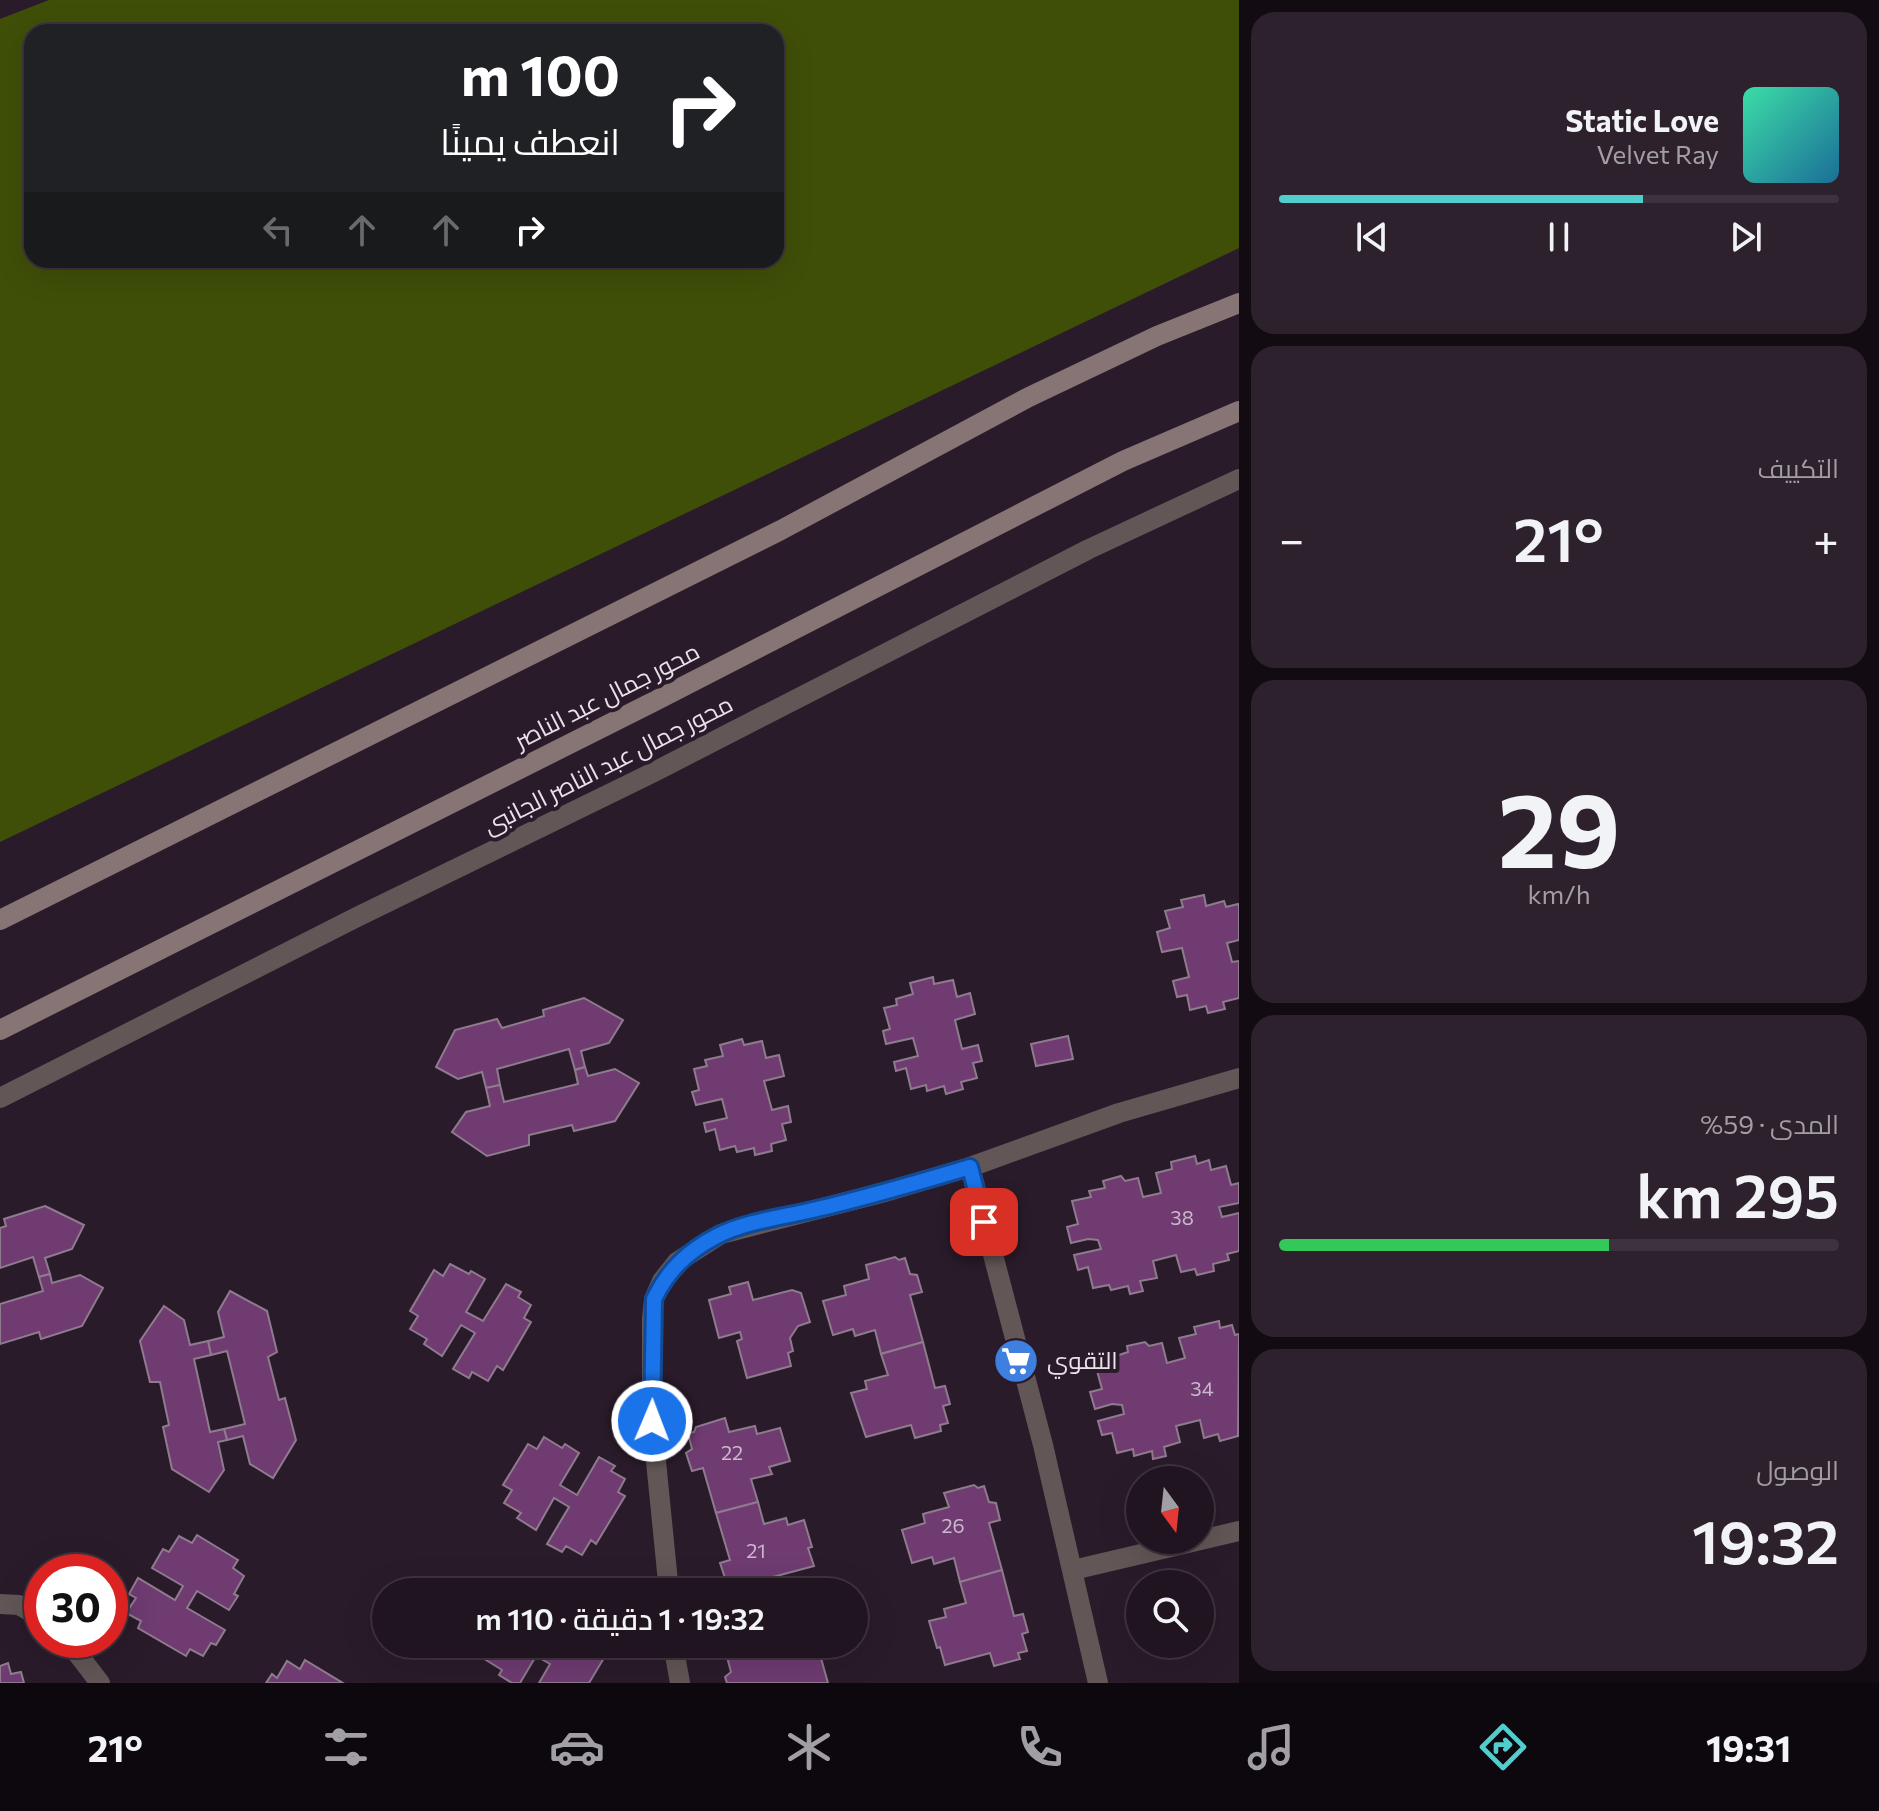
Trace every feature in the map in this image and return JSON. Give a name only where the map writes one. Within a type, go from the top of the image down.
[{"type":"main road","points":[[0,920],[781,530],[1029,397],[1157,336],[1239,303]]},
{"type":"main road","name":"محور جمال عبد الناصر","points":[[0,1030],[651,703],[1123,461],[1239,411]]},
{"type":"street","name":"محور جمال عبد الناصر الجانبى","points":[[0,1098],[357,917],[654,772],[1089,549],[1239,479]]},
{"type":"street","points":[[668,1578],[652,1421],[652,1319],[654,1299],[662,1281],[677,1262],[721,1234],[970,1167],[1119,1113],[1239,1078]]},
{"type":"street","points":[[970,1167],[1073,1570],[1098,1683]]},
{"type":"street","points":[[1073,1570],[1239,1531]]},
{"type":"street","points":[[0,1604],[24,1608]]},
{"type":"street","points":[[81,1658],[100,1683]]},
{"type":"street","points":[[676,1658],[680,1683]]},
{"type":"green space","points":[[49,0],[1239,0],[1239,248],[0,842],[0,19]]},
{"type":"building","points":[[1204,895],[1206,906],[1224,901],[1226,907],[1238,904],[1239,907],[1239,940],[1227,943],[1232,962],[1239,961],[1239,998],[1223,1002],[1225,1009],[1208,1013],[1206,1006],[1190,1010],[1187,995],[1177,997],[1173,981],[1189,977],[1182,948],[1162,952],[1157,932],[1170,928],[1165,911],[1183,907],[1181,900]]},
{"type":"building","points":[[933,977],[934,984],[953,980],[957,997],[970,993],[975,1014],[955,1020],[962,1049],[978,1045],[982,1061],[973,1063],[977,1078],[961,1082],[963,1089],[946,1094],[944,1086],[927,1091],[926,1085],[911,1089],[906,1068],[896,1071],[894,1062],[918,1056],[913,1038],[886,1044],[883,1031],[890,1029],[884,1008],[897,1005],[896,999],[913,994],[910,983]]},
{"type":"building","points":[[584,998],[623,1020],[609,1043],[581,1051],[585,1067],[575,1070],[569,1049],[497,1069],[500,1085],[486,1088],[482,1072],[458,1079],[436,1067],[455,1030],[497,1019],[502,1028],[544,1016],[543,1010]]},
{"type":"building","points":[[1068,1036],[1073,1059],[1036,1066],[1031,1044]]},
{"type":"building","points":[[742,1039],[744,1045],[762,1041],[766,1058],[779,1055],[784,1076],[764,1081],[772,1110],[788,1106],[791,1122],[782,1124],[786,1140],[771,1144],[772,1151],[755,1155],[754,1148],[737,1152],[735,1146],[720,1150],[715,1129],[706,1132],[704,1123],[727,1118],[722,1099],[696,1105],[692,1092],[699,1090],[694,1069],[707,1066],[705,1060],[723,1056],[720,1045]]},
{"type":"building","points":[[585,1067],[588,1076],[615,1069],[639,1083],[615,1121],[574,1131],[572,1125],[529,1135],[529,1145],[487,1156],[452,1132],[466,1112],[490,1106],[486,1088],[500,1085],[504,1102],[578,1084],[575,1070]]},
{"type":"building","points":[[1195,1156],[1197,1164],[1209,1160],[1211,1170],[1226,1166],[1231,1185],[1239,1183],[1239,1203],[1219,1207],[1222,1217],[1239,1213],[1239,1251],[1227,1254],[1229,1260],[1213,1264],[1214,1271],[1197,1275],[1195,1269],[1181,1272],[1176,1255],[1153,1261],[1157,1278],[1140,1281],[1143,1291],[1130,1294],[1128,1286],[1111,1290],[1109,1285],[1093,1288],[1088,1267],[1078,1270],[1074,1255],[1101,1249],[1098,1240],[1071,1243],[1067,1227],[1078,1224],[1072,1201],[1091,1197],[1089,1191],[1105,1188],[1103,1181],[1121,1176],[1125,1181],[1138,1178],[1143,1197],[1161,1193],[1156,1173],[1172,1169],[1171,1162]]},
{"type":"building","points":[[45,1206],[84,1225],[72,1249],[45,1258],[50,1274],[39,1277],[33,1257],[0,1268],[0,1228],[6,1226],[4,1219]]},
{"type":"building","points":[[895,1257],[899,1260],[905,1258],[910,1274],[917,1275],[922,1292],[910,1295],[923,1342],[881,1354],[875,1330],[855,1336],[853,1329],[833,1335],[823,1301],[846,1295],[844,1286],[869,1279],[866,1265]]},
{"type":"building","points":[[450,1264],[485,1279],[466,1312],[483,1321],[506,1284],[521,1292],[518,1297],[531,1305],[524,1318],[531,1322],[503,1370],[497,1366],[488,1381],[472,1372],[469,1378],[453,1369],[475,1333],[461,1325],[442,1356],[424,1344],[427,1339],[410,1329],[418,1316],[410,1311],[434,1270],[443,1276]]},
{"type":"building","points":[[50,1274],[52,1283],[80,1275],[103,1288],[82,1326],[41,1339],[39,1332],[0,1344],[0,1304],[43,1291],[39,1277]]},
{"type":"building","points":[[748,1282],[753,1300],[792,1290],[801,1293],[810,1322],[798,1326],[790,1338],[793,1351],[788,1353],[791,1366],[747,1378],[737,1341],[742,1339],[740,1332],[719,1338],[709,1300],[731,1294],[729,1287]]},
{"type":"building","points":[[230,1291],[267,1311],[277,1352],[268,1357],[279,1400],[285,1398],[296,1440],[273,1478],[250,1464],[243,1436],[227,1440],[224,1429],[245,1424],[227,1351],[211,1355],[208,1341],[224,1337],[218,1312]]},
{"type":"building","points":[[164,1306],[184,1320],[190,1345],[208,1341],[211,1355],[194,1359],[210,1432],[224,1429],[227,1440],[218,1442],[224,1470],[209,1492],[172,1469],[163,1427],[169,1425],[160,1382],[150,1382],[140,1341]]},
{"type":"building","points":[[1219,1321],[1220,1328],[1232,1325],[1235,1335],[1239,1334],[1238,1436],[1220,1441],[1218,1434],[1204,1438],[1200,1420],[1176,1426],[1180,1442],[1164,1447],[1166,1456],[1153,1459],[1152,1451],[1134,1456],[1133,1449],[1117,1453],[1112,1433],[1102,1435],[1098,1421],[1124,1414],[1122,1405],[1112,1404],[1095,1409],[1090,1392],[1102,1389],[1096,1367],[1114,1362],[1113,1357],[1128,1352],[1127,1346],[1145,1342],[1149,1346],[1162,1343],[1167,1363],[1185,1358],[1179,1338],[1196,1334],[1194,1327]]},
{"type":"building","points":[[923,1342],[935,1388],[945,1386],[950,1404],[943,1406],[948,1423],[940,1425],[941,1431],[915,1438],[911,1425],[866,1437],[851,1393],[867,1389],[865,1381],[888,1375],[881,1354]]},
{"type":"building","points":[[725,1418],[729,1432],[755,1426],[757,1434],[780,1428],[790,1461],[769,1467],[772,1474],[751,1479],[758,1502],[716,1513],[703,1468],[692,1471],[686,1453],[692,1449],[688,1433],[694,1432],[696,1427]]},
{"type":"building","points":[[544,1437],[562,1448],[565,1444],[579,1453],[560,1485],[577,1495],[599,1457],[615,1466],[611,1471],[625,1479],[618,1492],[625,1496],[596,1544],[591,1540],[582,1555],[566,1546],[562,1552],[547,1544],[569,1507],[554,1498],[536,1530],[517,1518],[521,1513],[504,1503],[512,1490],[503,1485],[528,1444],[537,1449]]},
{"type":"building","points":[[974,1485],[978,1488],[984,1486],[989,1502],[996,1503],[1000,1520],[989,1523],[1002,1570],[960,1582],[954,1558],[934,1564],[932,1557],[912,1563],[902,1530],[925,1523],[923,1514],[949,1507],[944,1493]]},
{"type":"building","points":[[758,1502],[764,1524],[786,1518],[788,1525],[804,1520],[814,1566],[769,1578],[725,1578],[720,1563],[730,1560],[716,1513]]},
{"type":"building","points":[[197,1535],[238,1560],[233,1568],[244,1576],[234,1594],[238,1596],[229,1610],[197,1591],[187,1608],[225,1630],[216,1645],[211,1643],[203,1656],[190,1649],[186,1656],[138,1628],[141,1621],[128,1614],[136,1598],[129,1594],[138,1578],[175,1600],[183,1586],[152,1568],[163,1549],[169,1552],[179,1536],[192,1543]]},
{"type":"building","points":[[1002,1570],[1014,1616],[1023,1614],[1028,1632],[1022,1634],[1027,1651],[1018,1653],[1020,1659],[994,1666],[990,1653],[945,1665],[929,1621],[946,1617],[944,1609],[966,1603],[960,1582]]},
{"type":"building","points":[[535,1658],[520,1683],[512,1683],[499,1675],[502,1670],[486,1660]]},
{"type":"building","points":[[540,1658],[604,1658],[589,1683],[539,1683],[550,1664]]},
{"type":"building","points":[[727,1658],[821,1658],[828,1683],[727,1683],[725,1677],[731,1672]]},
{"type":"building","points":[[305,1660],[343,1683],[266,1683],[272,1674],[277,1678],[287,1661],[300,1669]]},
{"type":"building","points":[[8,1663],[11,1674],[21,1672],[24,1683],[0,1683],[0,1666]]},
{"type":"place","name":"التقوي","points":[[1016,1361]]},
{"type":"route","points":[[652,1421],[654,1299],[662,1281],[677,1262],[702,1244],[721,1234],[970,1167],[984,1222]]}]
